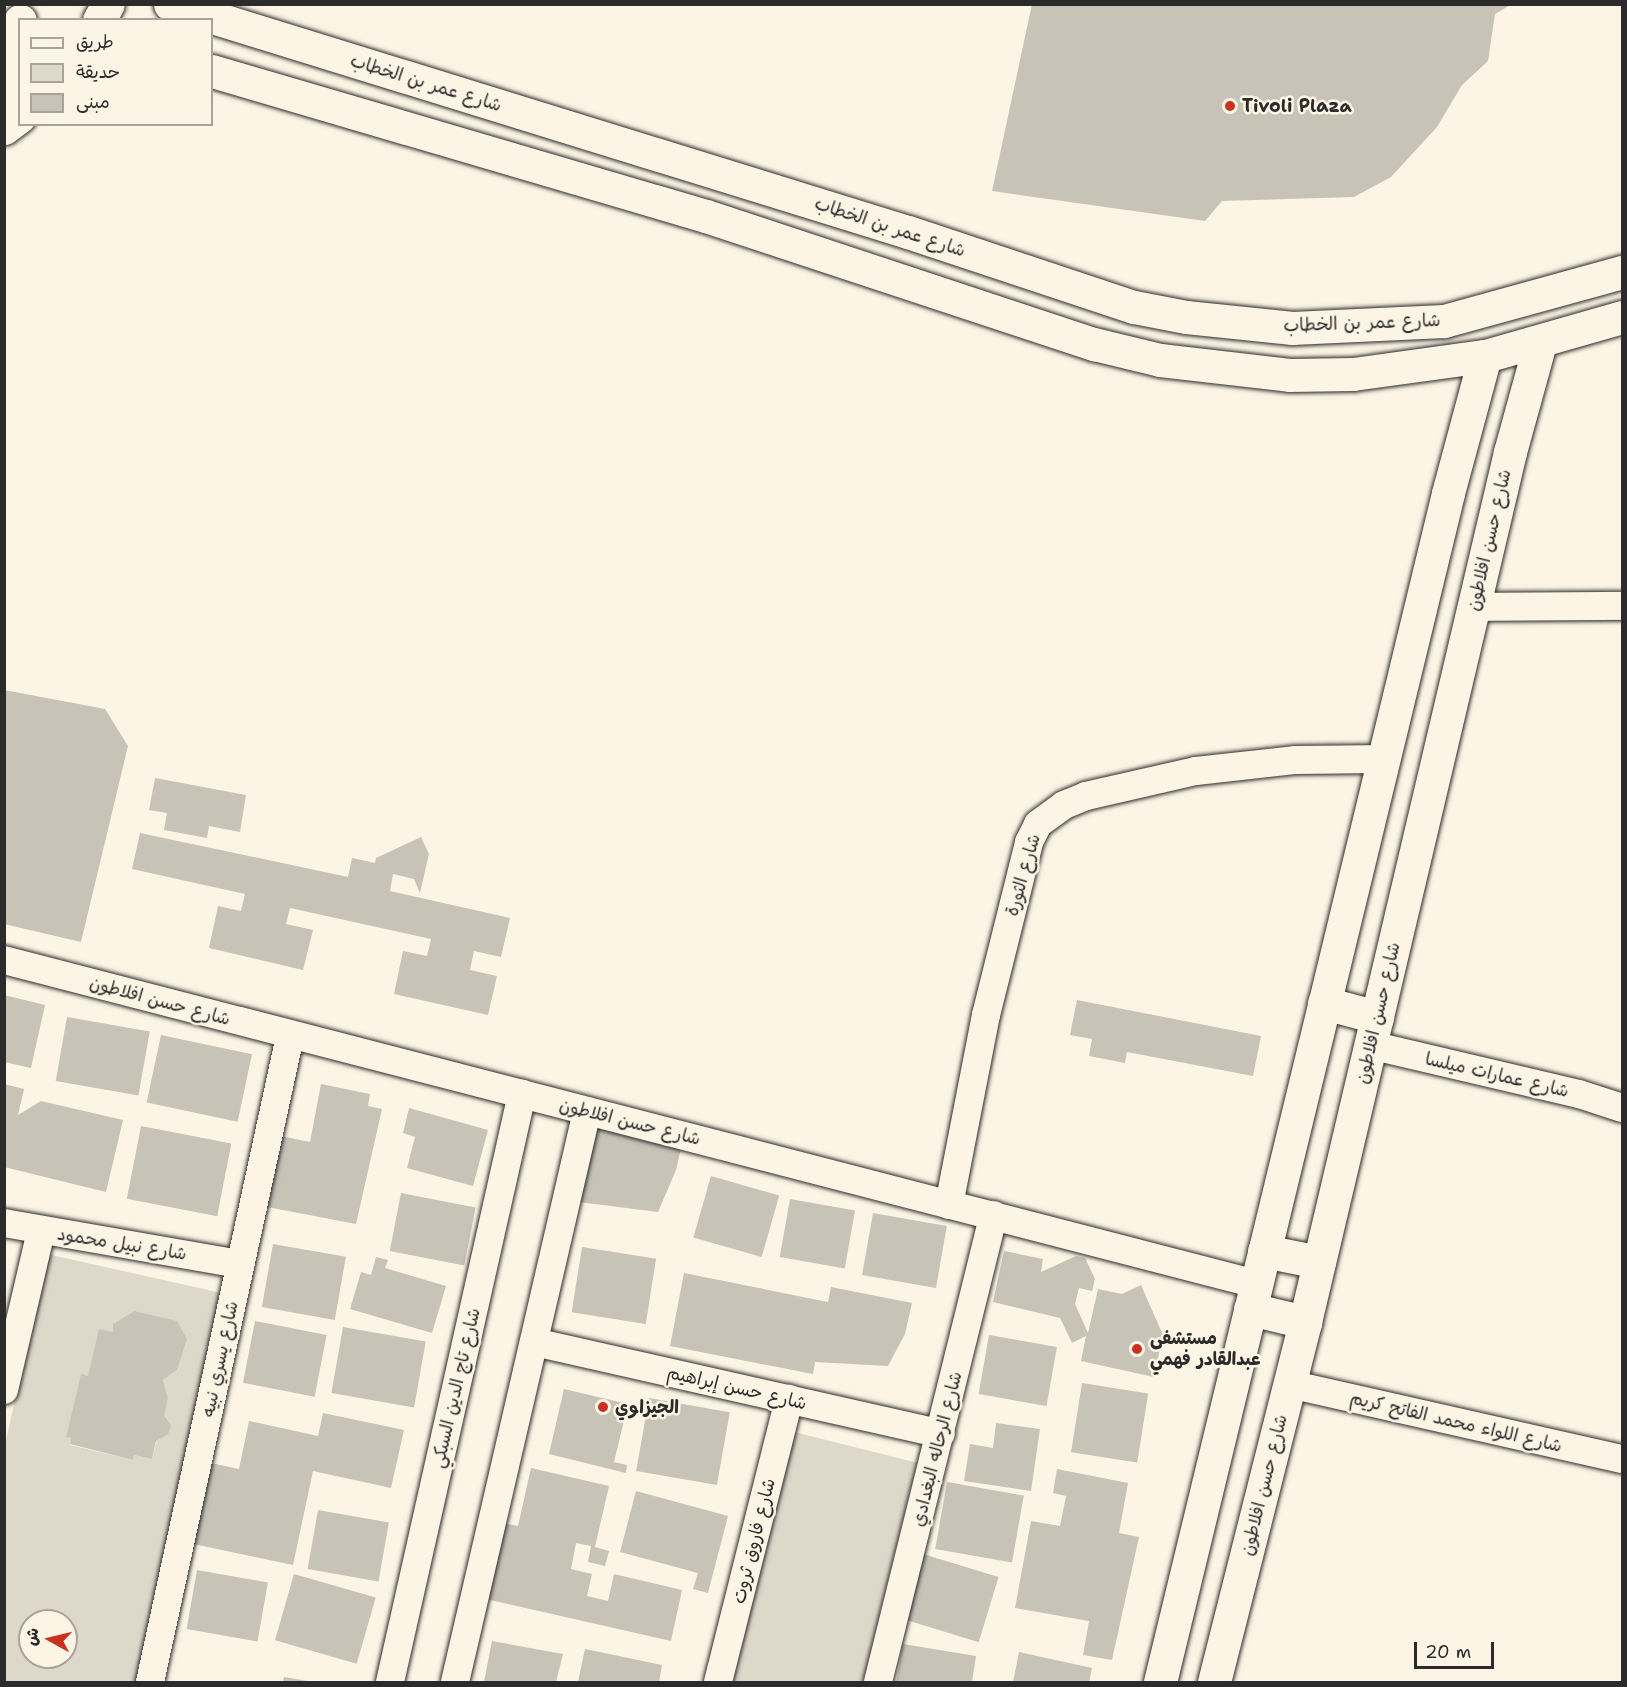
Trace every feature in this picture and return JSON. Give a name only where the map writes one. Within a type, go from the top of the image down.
[{"type":"main road","points":[[100,18],[108,4]]},
{"type":"main road","name":"شارع عمر بن الخطاب","points":[[170,4],[908,232],[1124,304],[1186,317],[1292,328],[1434,322],[1623,272]]},
{"type":"main road","points":[[4,91],[18,29]]},
{"type":"main road","points":[[213,71],[706,216],[1094,344],[1160,360],[1289,375],[1410,369],[1485,356],[1540,343],[1623,317]]},
{"type":"main road","points":[[4,128],[18,118]]},
{"type":"main road","name":"شارع حسن افلاطون","points":[[1214,1683],[1305,1322],[1474,606],[1540,343]]},
{"type":"main road","points":[[1160,1683],[1324,1003],[1485,356]]},
{"type":"main road","points":[[1324,1003],[1374,1031]]},
{"type":"main road","points":[[1264,1251],[1319,1263]]},
{"type":"main road","points":[[1253,1296],[1305,1322]]},
{"type":"street","points":[[1474,606],[1623,606]]},
{"type":"street","name":"شارع الثورة","points":[[949,1205],[986,1015],[1029,842],[1038,824],[1064,805],[1086,796],[1196,771],[1296,760],[1384,759]]},
{"type":"street","name":"شارع حسن افلاطون","points":[[4,960],[290,1036],[994,1215],[1253,1296]]},
{"type":"street","name":"شارع عمارات ميلسا","points":[[1374,1031],[1623,1108]]},
{"type":"street","name":"شارع يسري نبيه","points":[[150,1683],[290,1036]]},
{"type":"street","name":"شارع تاج الدين السبكي","points":[[390,1683],[522,1094]]},
{"type":"street","points":[[454,1683],[587,1111]]},
{"type":"street","name":"شارع الرحاله البغدادي","points":[[878,1683],[994,1215]]},
{"type":"street","name":"شارع نبيل محمود","points":[[4,1223],[240,1263]]},
{"type":"street","points":[[4,1390],[41,1231]]},
{"type":"street","name":"شارع حسن إبراهيم","points":[[534,1342],[941,1434]]},
{"type":"street","name":"شارع اللواء محمد الفاتح كريم","points":[[1289,1384],[1623,1459]]},
{"type":"street","name":"شارع فاروق ثروت","points":[[718,1683],[789,1400]]},
{"type":"green space","points":[[47,1254],[226,1294],[140,1682],[5,1682],[5,1445]],"holes":[[[134,1311],[182,1347],[177,1370],[163,1380],[168,1398],[152,1459],[134,1455],[133,1460],[70,1445],[71,1438],[66,1437],[81,1375],[88,1376],[113,1332],[113,1324]]]},
{"type":"green space","points":[[794,1432],[917,1463],[863,1682],[732,1682]]},
{"type":"building","name":"Tivoli Plaza","points":[[1032,4],[1512,4],[1495,14],[1488,61],[1462,85],[1437,127],[1391,177],[1354,197],[1222,201],[1205,221],[992,191]]},
{"type":"building","points":[[4,690],[105,709],[128,746],[81,942],[4,924]]},
{"type":"building","points":[[155,778],[246,795],[240,832],[209,826],[207,838],[164,830],[167,813],[149,810]]},
{"type":"building","points":[[140,833],[348,877],[352,858],[375,863],[376,858],[421,837],[429,854],[420,893],[414,879],[393,874],[390,891],[510,918],[501,957],[474,951],[470,970],[497,976],[488,1015],[394,994],[403,951],[427,956],[431,939],[290,908],[286,924],[313,930],[303,970],[209,948],[218,906],[241,911],[245,894],[132,869]]},
{"type":"building","points":[[4,995],[45,1005],[31,1068],[4,1062]]},
{"type":"building","points":[[1077,1000],[1261,1036],[1253,1076],[1127,1052],[1125,1063],[1089,1056],[1092,1039],[1070,1035]]},
{"type":"building","points":[[67,1017],[150,1032],[138,1096],[56,1081]]},
{"type":"building","points":[[161,1035],[252,1054],[238,1122],[147,1102]]},
{"type":"building","points":[[4,1084],[24,1089],[18,1115],[41,1101],[123,1120],[106,1192],[4,1167]]},
{"type":"building","points":[[321,1084],[370,1094],[368,1106],[382,1109],[356,1224],[267,1207],[281,1136],[310,1142]]},
{"type":"building","points":[[409,1108],[488,1130],[473,1186],[407,1168],[415,1137],[403,1133]]},
{"type":"building","points":[[597,1123],[682,1144],[676,1170],[658,1212],[579,1202]]},
{"type":"building","points":[[141,1126],[231,1144],[217,1216],[127,1199]]},
{"type":"building","points":[[711,1176],[779,1196],[762,1257],[693,1238]]},
{"type":"building","points":[[401,1193],[476,1208],[464,1265],[390,1251]]},
{"type":"building","points":[[790,1199],[855,1210],[845,1269],[780,1257]]},
{"type":"building","points":[[873,1213],[947,1226],[936,1288],[862,1275]]},
{"type":"building","points":[[273,1244],[346,1257],[335,1320],[262,1307]]},
{"type":"building","points":[[582,1247],[656,1259],[646,1324],[572,1312]]},
{"type":"building","points":[[1004,1251],[1043,1259],[1041,1272],[1076,1256],[1085,1258],[1095,1279],[1092,1291],[1079,1288],[1075,1304],[1088,1333],[1098,1289],[1122,1294],[1141,1285],[1163,1335],[1154,1377],[1081,1361],[1086,1336],[1072,1343],[1060,1318],[993,1302]]},
{"type":"building","points":[[376,1257],[388,1260],[385,1268],[446,1286],[432,1333],[350,1309],[361,1272],[371,1275]]},
{"type":"building","points":[[684,1273],[828,1302],[831,1287],[912,1303],[905,1334],[888,1366],[815,1362],[813,1374],[670,1346]]},
{"type":"building","points":[[134,1311],[177,1321],[187,1339],[177,1370],[163,1380],[168,1398],[164,1415],[171,1426],[168,1434],[156,1441],[152,1459],[134,1455],[133,1460],[70,1444],[71,1438],[66,1437],[81,1374],[88,1376],[99,1329],[113,1332],[113,1324]]},
{"type":"building","points":[[255,1321],[327,1335],[315,1397],[243,1383]]},
{"type":"building","points":[[343,1327],[426,1342],[414,1408],[331,1393]]},
{"type":"building","points":[[989,1335],[1057,1347],[1047,1406],[979,1394]]},
{"type":"building","points":[[1082,1383],[1148,1393],[1137,1463],[1071,1452]]},
{"type":"building","points":[[564,1389],[628,1404],[614,1462],[627,1465],[626,1473],[549,1454]]},
{"type":"building","points":[[649,1398],[730,1412],[717,1485],[636,1471]]},
{"type":"building","points":[[323,1413],[404,1430],[391,1488],[313,1471],[293,1565],[184,1542],[201,1461],[239,1469],[249,1421],[318,1436]]},
{"type":"building","points":[[996,1423],[1040,1429],[1031,1491],[964,1481],[970,1444],[993,1448]]},
{"type":"building","points":[[531,1468],[609,1486],[595,1547],[609,1551],[605,1566],[588,1562],[591,1546],[576,1543],[571,1569],[592,1574],[587,1596],[608,1601],[614,1574],[682,1590],[671,1641],[477,1597],[494,1521],[518,1526]]},
{"type":"building","points":[[1057,1469],[1128,1483],[1119,1533],[1139,1537],[1112,1660],[1083,1655],[1089,1621],[1015,1608],[1031,1521],[1060,1526],[1066,1496],[1053,1493]]},
{"type":"building","points":[[947,1482],[1024,1496],[1012,1563],[935,1549]]},
{"type":"building","points":[[636,1491],[728,1516],[708,1593],[693,1589],[698,1573],[620,1552]]},
{"type":"building","points":[[318,1510],[389,1523],[378,1582],[308,1569]]},
{"type":"building","points":[[923,1554],[999,1577],[979,1642],[903,1619]]},
{"type":"building","points":[[197,1570],[268,1583],[257,1642],[187,1629]]},
{"type":"building","points":[[294,1574],[376,1597],[357,1664],[275,1640]]},
{"type":"building","points":[[492,1641],[563,1654],[556,1682],[484,1682]]},
{"type":"building","points":[[903,1644],[976,1656],[972,1682],[896,1682]]},
{"type":"building","points":[[585,1649],[662,1665],[659,1682],[578,1682]]},
{"type":"building","points":[[1019,1652],[1092,1668],[1089,1682],[1013,1682]]},
{"type":"building","points":[[284,1677],[308,1681],[308,1682],[283,1682]]},
{"type":"place","name":"Tivoli Plaza","points":[[1230,106]]},
{"type":"place","name":"مستشفى عبدالقادر فهمي","points":[[1137,1349]]},
{"type":"place","name":"الجيزاوي","points":[[603,1407]]}]
